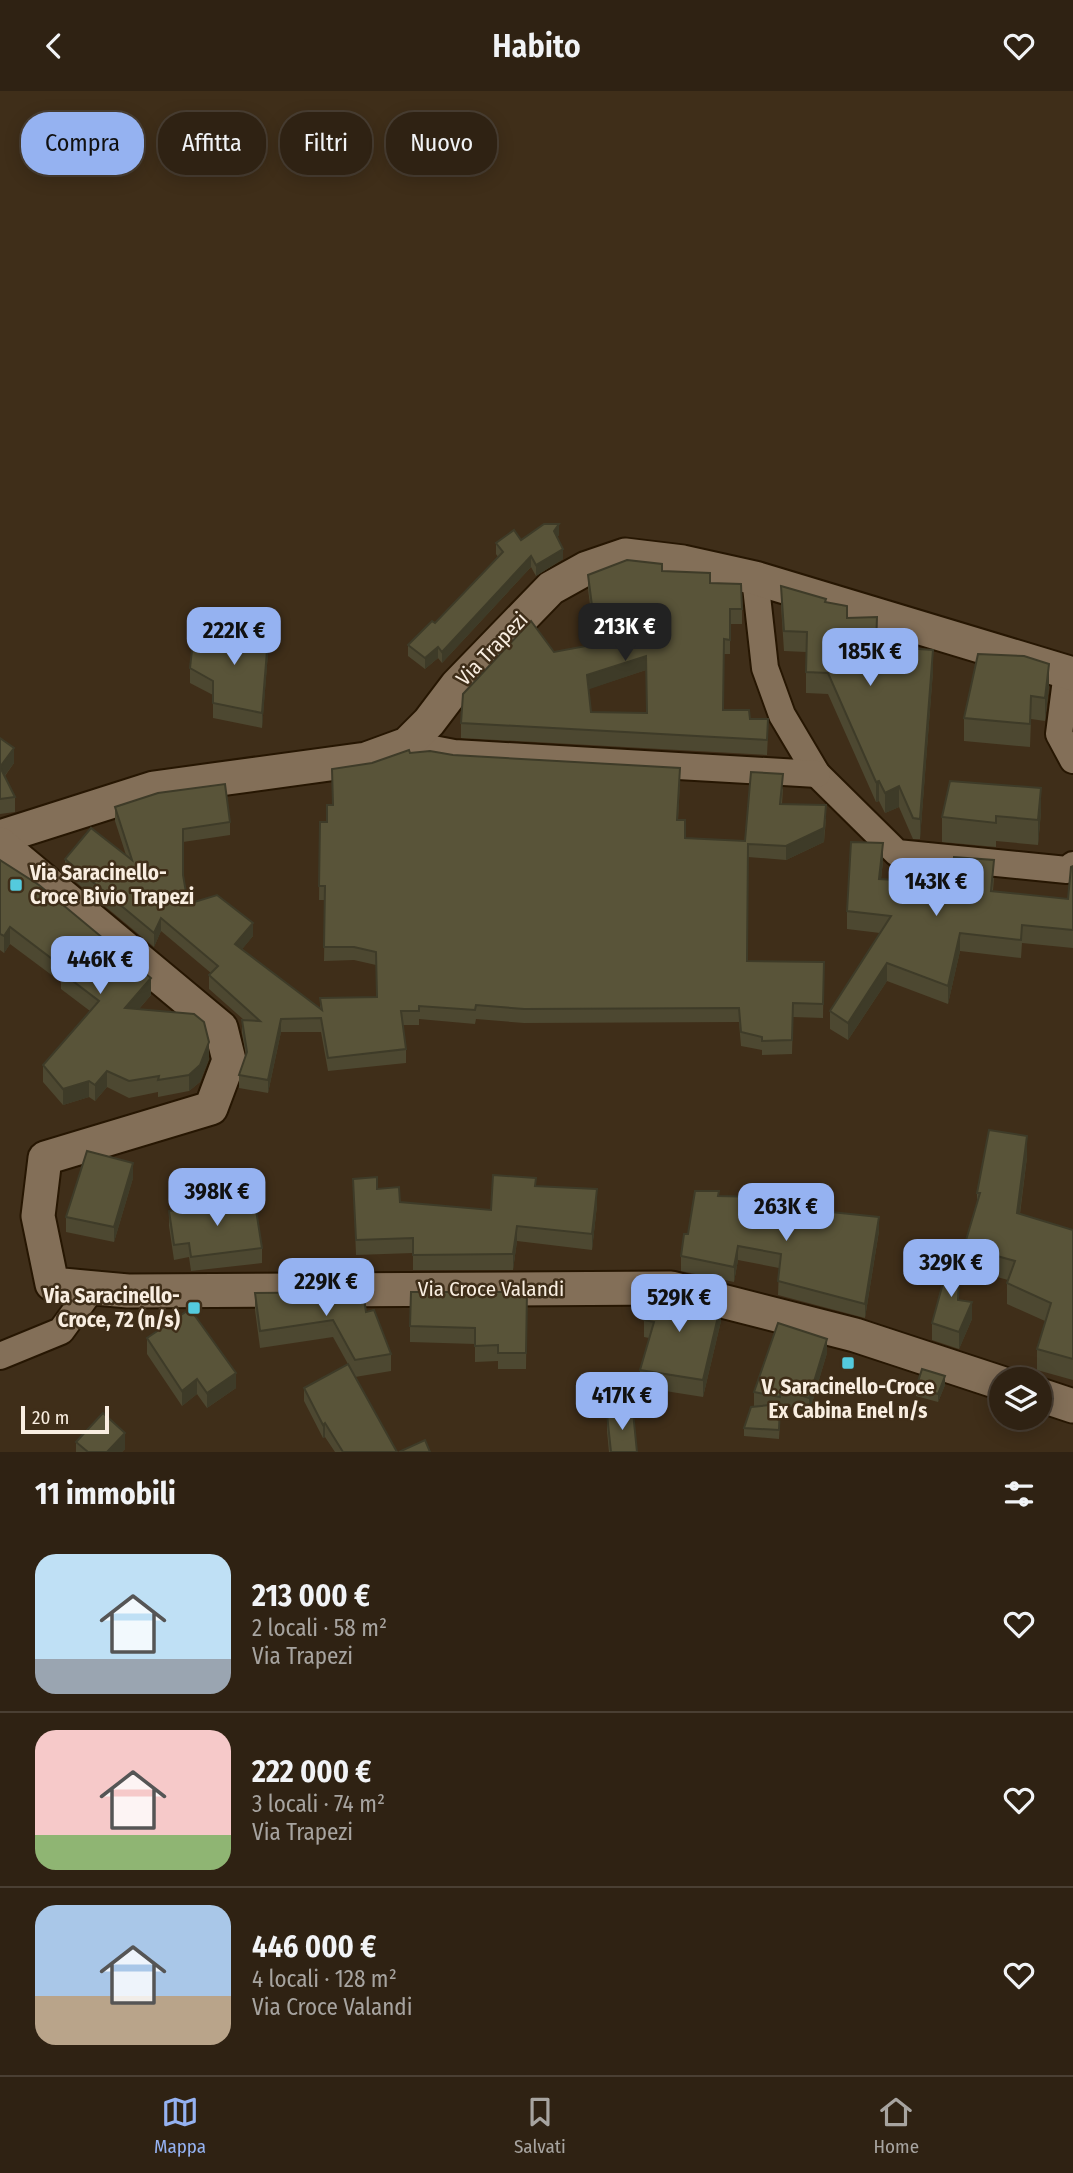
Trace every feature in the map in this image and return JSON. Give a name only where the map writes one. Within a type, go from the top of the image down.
[{"type":"street","name":"Via Trapezi","points":[[0,837],[154,788],[366,759],[407,744],[429,722],[457,685],[551,588],[587,568],[625,555],[684,562],[755,578],[1070,673]]},
{"type":"street","points":[[755,578],[765,668],[782,715],[817,774],[897,853],[1067,870],[1073,865]]},
{"type":"street","points":[[1070,673],[1059,734],[1073,761]]},
{"type":"street","points":[[407,744],[454,753],[817,774]]},
{"type":"street","name":"Via Croce Valandi","points":[[0,844],[221,1028],[229,1060],[211,1108],[45,1158],[38,1216],[52,1284],[128,1291],[671,1288],[855,1335],[989,1379]]},
{"type":"street","points":[[0,1356],[61,1331],[93,1287]]},
{"type":"street","points":[[1052,1399],[1073,1406]]},
{"type":"building","points":[[544,524],[559,524],[554,531],[563,549],[536,565],[531,556],[442,652],[438,647],[425,658],[408,645],[432,621],[435,623],[503,552],[496,543],[514,530],[521,540]]},
{"type":"building","points":[[627,560],[662,564],[662,571],[710,573],[710,583],[741,584],[742,609],[730,609],[730,640],[724,639],[723,710],[749,710],[750,719],[768,719],[767,740],[461,723],[463,694],[531,621],[554,652],[597,644],[588,575]],"holes":[[[646,656],[647,713],[591,712],[587,675]]]},
{"type":"building","points":[[781,586],[826,599],[825,602],[847,606],[847,618],[877,617],[876,646],[933,650],[920,819],[913,818],[899,786],[885,793],[879,781],[876,782],[828,673],[806,672],[807,632],[784,631]]},
{"type":"building","points":[[224,626],[265,631],[264,638],[268,638],[262,713],[213,703],[213,681],[190,668],[193,641],[218,644],[218,633],[224,634]]},
{"type":"building","points":[[978,654],[1024,656],[1049,664],[1045,698],[1031,696],[1030,724],[964,718]]},
{"type":"building","points":[[0,738],[14,748],[0,767]]},
{"type":"building","points":[[409,750],[410,753],[430,751],[453,755],[680,768],[677,820],[685,820],[685,838],[745,841],[751,772],[783,774],[780,804],[826,805],[824,828],[786,846],[748,844],[747,961],[824,962],[823,1004],[793,1003],[792,1040],[762,1041],[762,1037],[741,1032],[739,1008],[524,1009],[476,1005],[475,1010],[419,1006],[419,1011],[401,1011],[406,1049],[328,1058],[321,1018],[281,1019],[268,1080],[239,1075],[247,1052],[242,1020],[260,1021],[209,975],[218,966],[161,918],[154,933],[65,859],[91,828],[132,860],[115,807],[158,793],[225,784],[230,822],[183,829],[183,875],[188,904],[217,895],[253,923],[235,944],[322,1010],[320,998],[377,997],[376,952],[354,947],[324,947],[325,886],[319,886],[320,822],[327,822],[327,805],[333,805],[332,769],[372,763]]},
{"type":"building","points":[[0,767],[15,797],[0,799]]},
{"type":"building","points":[[950,781],[1041,788],[1038,820],[996,816],[996,823],[942,817]]},
{"type":"building","points":[[851,842],[883,843],[879,879],[951,883],[954,857],[994,860],[991,891],[1068,899],[1073,866],[1073,930],[1022,925],[1021,940],[960,933],[948,986],[887,963],[848,1023],[830,1011],[891,916],[847,911]]},
{"type":"building","points":[[0,860],[39,885],[151,978],[125,1008],[194,1014],[204,1022],[209,1042],[200,1065],[189,1075],[158,1080],[159,1076],[129,1081],[107,1071],[95,1085],[89,1081],[63,1089],[43,1065],[99,1001],[61,972],[64,968],[10,927],[4,936],[0,934]]},
{"type":"building","points":[[989,1130],[1027,1136],[1017,1213],[1073,1230],[1073,1359],[1037,1349],[1051,1303],[1007,1283],[1015,1261],[964,1247],[980,1193],[977,1193]]},
{"type":"building","points":[[87,1151],[133,1163],[114,1227],[66,1217]]},
{"type":"building","points":[[493,1175],[536,1178],[535,1186],[597,1189],[592,1234],[517,1226],[513,1254],[413,1255],[413,1238],[356,1240],[353,1179],[377,1177],[377,1189],[399,1187],[400,1202],[491,1210]]},
{"type":"building","points":[[695,1191],[719,1191],[718,1196],[765,1197],[762,1217],[811,1220],[812,1210],[879,1217],[865,1304],[778,1281],[781,1254],[738,1246],[734,1267],[681,1256],[684,1234],[688,1234]]},
{"type":"building","points":[[254,1197],[262,1248],[191,1257],[189,1243],[174,1245],[169,1211]]},
{"type":"building","points":[[951,1254],[960,1255],[958,1300],[972,1302],[959,1332],[932,1323]]},
{"type":"building","points":[[647,1291],[669,1291],[721,1304],[703,1380],[640,1370],[654,1322],[644,1320]]},
{"type":"building","points":[[363,1292],[366,1312],[374,1310],[391,1354],[355,1360],[333,1320],[260,1331],[255,1293]]},
{"type":"building","points":[[411,1292],[527,1292],[526,1353],[498,1353],[498,1345],[475,1346],[475,1328],[410,1326]]},
{"type":"building","points":[[190,1309],[236,1373],[207,1393],[197,1379],[182,1391],[147,1338]]},
{"type":"building","points":[[778,1323],[827,1339],[809,1398],[781,1389],[780,1397],[754,1392]]},
{"type":"building","points":[[348,1364],[397,1452],[343,1452],[325,1423],[323,1425],[304,1388]]},
{"type":"building","points":[[922,1369],[945,1376],[938,1394],[916,1388]]},
{"type":"building","points":[[780,1404],[779,1430],[744,1428],[751,1407]]},
{"type":"building","points":[[633,1412],[637,1452],[611,1452],[607,1414]]},
{"type":"building","points":[[103,1413],[125,1433],[107,1452],[88,1452],[76,1442]]},
{"type":"building","points":[[425,1440],[430,1452],[399,1452]]},
{"type":"place","name":"Via Saracinello- Croce Bivio Trapezi","points":[[16,885]]},
{"type":"place","name":"Via Saracinello- Croce, 72 (n/s)","points":[[194,1308]]},
{"type":"place","name":"V. Saracinello-Croce Ex Cabina Enel n/s","points":[[848,1363]]}]
